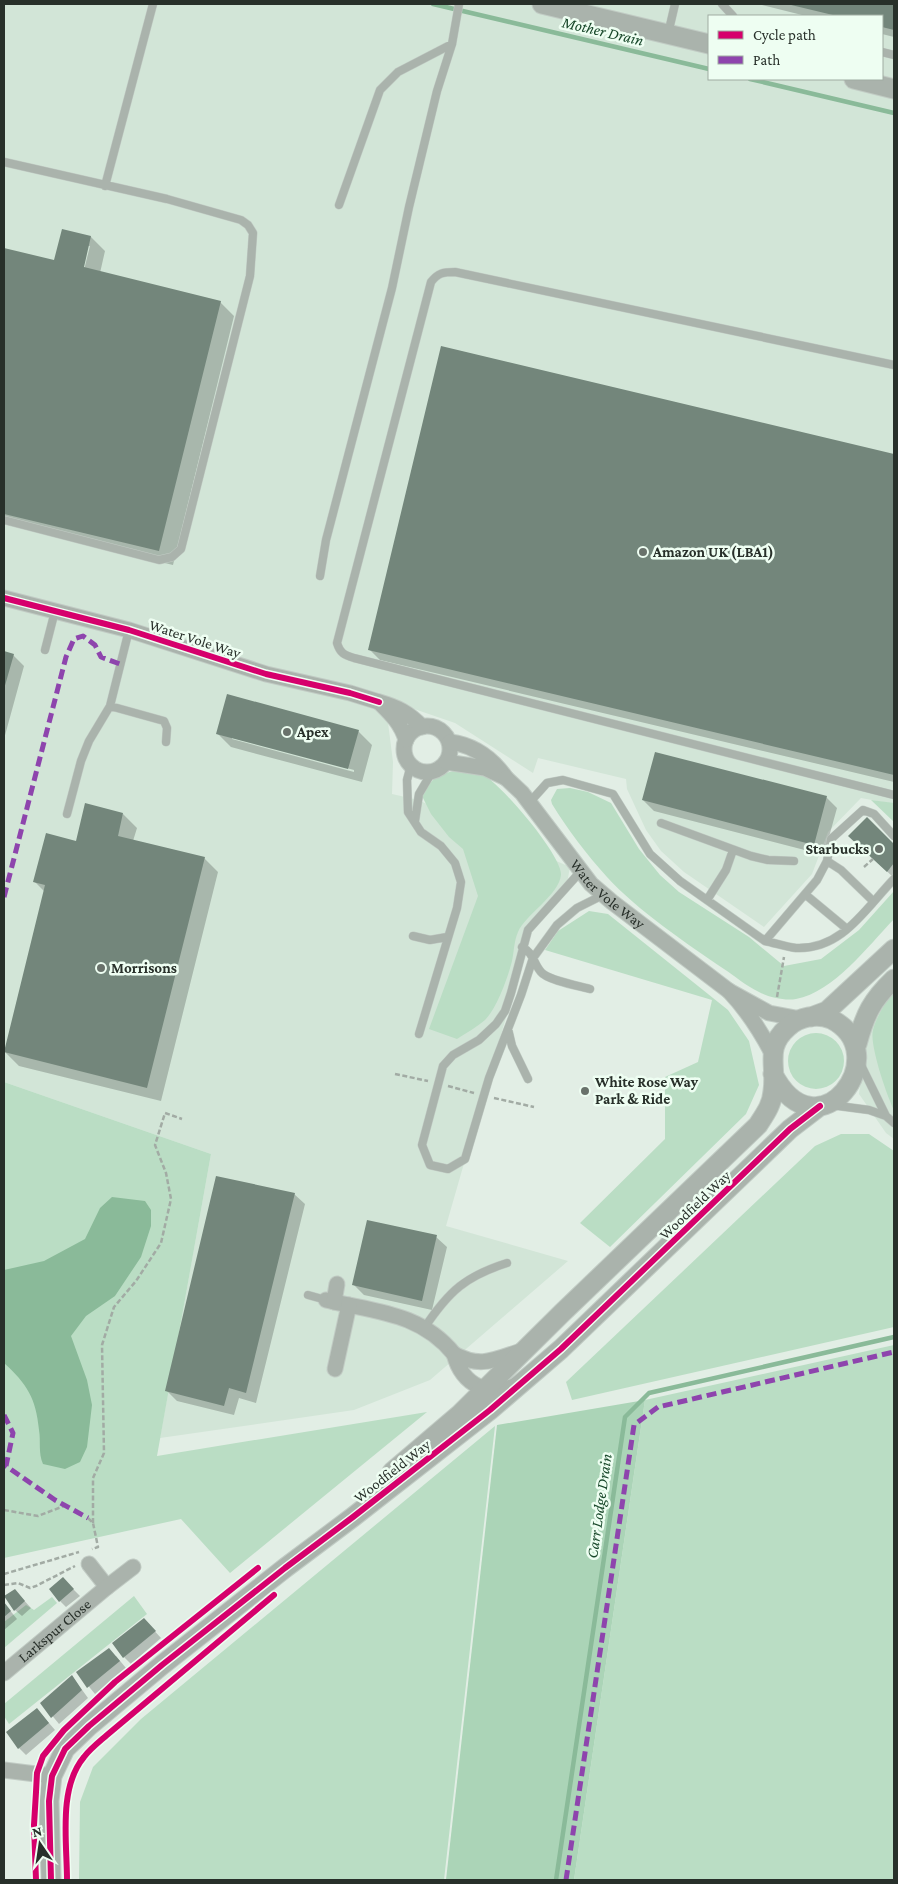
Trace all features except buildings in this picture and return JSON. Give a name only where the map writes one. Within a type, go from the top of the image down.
[{"type":"street","points":[[542,4],[708,44]]},
{"type":"street","points":[[858,80],[894,89]]},
{"type":"street","name":"Water Vole Way","points":[[4,598],[128,630],[266,674],[350,693],[403,710],[412,716],[422,727]]},
{"type":"street","name":"Water Vole Way","points":[[379,702],[395,718],[402,728],[406,740]]},
{"type":"street","points":[[422,727],[436,728],[450,742],[449,755],[446,762],[432,772],[417,770],[411,765],[405,753],[406,740],[410,734],[422,727]]},
{"type":"street","name":"Water Vole Way","points":[[450,742],[472,748],[487,756],[529,803],[591,884],[729,991],[742,1004],[772,1053]]},
{"type":"street","name":"Water Vole Way","points":[[446,762],[485,768],[506,778]]},
{"type":"street","points":[[806,1018],[829,1018],[845,1027],[855,1038],[860,1050],[860,1071],[853,1088],[837,1102],[806,1106],[795,1101],[781,1090],[773,1074],[772,1053],[778,1038],[788,1026],[806,1018],[828,1011],[894,949]]},
{"type":"street","points":[[857,1044],[868,1010],[878,995],[894,979]]},
{"type":"street","name":"Water Vole Way","points":[[729,991],[769,1013],[806,1018]]},
{"type":"street","name":"Woodfield Way","points":[[285,1568],[347,1510],[460,1414],[758,1125],[769,1108],[774,1090],[773,1074]]},
{"type":"street","name":"Woodfield Way","points":[[51,1880],[49,1801],[52,1776],[65,1749],[89,1726],[162,1665],[490,1410],[561,1349],[790,1129],[824,1105]]},
{"type":"street","points":[[335,1369],[337,1284]]},
{"type":"street","name":"Woodfield Way","points":[[336,1302],[408,1319],[425,1327],[444,1341],[454,1354],[457,1366],[464,1377],[474,1385],[486,1388],[508,1387],[525,1380]]},
{"type":"street","name":"Woodfield Way","points":[[454,1354],[477,1363],[487,1362],[525,1349]]},
{"type":"street","points":[[84,1560],[107,1587]]},
{"type":"street","name":"Larkspur Close","points":[[4,1674],[133,1567]]},
{"type":"street","points":[[4,1770],[52,1776]]},
{"type":"lane","points":[[104,186],[152,4]]},
{"type":"lane","points":[[320,576],[326,540],[390,298],[409,207],[437,91],[452,44],[459,4]]},
{"type":"lane","points":[[668,34],[675,4]]},
{"type":"lane","points":[[722,4],[732,15]]},
{"type":"lane","points":[[339,205],[380,90],[398,72],[452,44]]},
{"type":"lane","points":[[4,162],[167,199],[241,220],[248,225],[253,233],[250,276],[181,549],[172,557],[159,560],[4,520]]},
{"type":"lane","points":[[894,365],[455,272],[443,272],[436,275],[431,282],[337,643],[339,650],[344,655],[354,658],[894,795]]},
{"type":"lane","points":[[45,650],[55,611]]},
{"type":"lane","points":[[67,814],[81,761],[89,742],[110,706],[128,630]]},
{"type":"lane","points":[[110,706],[164,721],[168,728],[166,742]]},
{"type":"lane","points":[[411,765],[406,794],[408,812],[421,832],[441,846],[454,863],[461,882],[457,908],[419,1034]]},
{"type":"lane","points":[[414,821],[419,794],[432,772]]},
{"type":"lane","points":[[529,803],[547,782],[563,780],[613,794],[650,854],[680,881],[765,941],[796,948],[824,945],[840,937],[894,879]]},
{"type":"lane","points":[[765,941],[817,880],[826,861],[831,839],[862,810],[874,814],[894,836]]},
{"type":"lane","points":[[661,823],[733,850],[768,860],[794,862]]},
{"type":"lane","points":[[707,900],[726,870],[733,850]]},
{"type":"lane","points":[[826,861],[841,870],[874,901]]},
{"type":"lane","points":[[581,871],[528,930],[505,1011],[496,1024],[479,1040],[453,1055],[443,1066],[422,1145],[430,1165],[448,1169],[465,1159],[484,1096],[533,958],[556,925],[577,908],[603,895]]},
{"type":"lane","points":[[806,895],[847,929]]},
{"type":"lane","points":[[413,936],[430,940],[447,937]]},
{"type":"lane","points":[[522,947],[530,952],[544,976],[590,989]]},
{"type":"lane","points":[[508,1028],[512,1046],[528,1079]]},
{"type":"lane","points":[[860,1064],[886,1116],[894,1124]]},
{"type":"lane","points":[[824,1105],[869,1110],[886,1116]]},
{"type":"lane","points":[[425,1327],[451,1293],[467,1279],[485,1270],[507,1263]]},
{"type":"lane","points":[[308,1295],[336,1302]]},
{"type":"path","points":[[864,867],[873,859]]},
{"type":"path","points":[[777,997],[787,946]]},
{"type":"path","points":[[395,1074],[534,1107]]},
{"type":"path","points":[[4,1585],[18,1583],[30,1588],[36,1586],[84,1560],[98,1547],[93,1522],[93,1478],[104,1453],[102,1346],[114,1307],[136,1281],[161,1243],[171,1200],[166,1173],[155,1145],[165,1113],[182,1119]]},
{"type":"path","points":[[4,1510],[38,1516],[64,1506]]},
{"type":"path","points":[[88,1518],[93,1522]]},
{"type":"path","points":[[4,1574],[79,1552]]},
{"type":"shaded area","points":[[4,4],[894,4],[894,804],[861,798],[828,832],[812,874],[764,927],[684,872],[661,851],[646,830],[627,789],[626,779],[538,758],[533,773],[455,723],[385,699],[393,762],[392,794],[418,800],[570,867],[565,894],[532,927],[446,1226],[568,1261],[430,1380],[354,1410],[160,1438],[211,1154],[4,1082]]},
{"type":"shaded area","points":[[454,771],[477,771],[498,787],[540,835],[559,865],[561,875],[554,890],[527,919],[518,932],[508,975],[494,1008],[485,1020],[457,1039],[429,1029],[478,896],[463,849],[449,837],[431,814],[421,794],[437,775]]},
{"type":"shaded area","points":[[570,788],[588,792],[611,803],[639,849],[660,875],[679,892],[749,937],[784,966],[821,959],[859,930],[894,891],[894,919],[850,966],[824,987],[810,995],[796,999],[777,998],[763,994],[745,984],[663,926],[633,902],[607,877],[578,842],[552,804],[551,800],[557,789]]},
{"type":"shaded area","points":[[871,800],[894,803],[894,822]]},
{"type":"shaded area","points":[[589,911],[608,914],[728,1010],[749,1041],[759,1085],[746,1114],[610,1247],[580,1223],[665,1139],[665,1077],[698,1062],[712,1000],[545,950],[558,931]]},
{"type":"shaded area","points":[[894,984],[894,1139],[886,1133],[859,1094],[869,1020]]},
{"type":"shaded area","points":[[894,989],[894,1110],[879,1070],[872,1037],[876,1020]]},
{"type":"shaded area","points":[[810,1033],[822,1033],[836,1041],[844,1055],[842,1072],[836,1081],[822,1089],[810,1089],[800,1084],[793,1077],[788,1067],[788,1055],[793,1045],[800,1038]]},
{"type":"shaded area","points":[[4,1082],[211,1154],[157,1456],[427,1412],[230,1573],[181,1519],[4,1558]]},
{"type":"shaded area","points":[[841,1134],[869,1134],[894,1151],[894,1327],[572,1400],[566,1382],[815,1146]]},
{"type":"shaded area","points":[[112,1197],[145,1201],[151,1210],[151,1226],[141,1257],[115,1296],[86,1316],[71,1336],[87,1380],[92,1405],[87,1447],[80,1462],[65,1469],[43,1464],[38,1419],[33,1400],[19,1378],[4,1363],[4,1270],[44,1261],[85,1239],[100,1208]]},
{"type":"shaded area","points":[[894,1345],[894,1880],[574,1880],[645,1400]]},
{"type":"shaded area","points":[[645,1400],[574,1880],[446,1880],[497,1425]]},
{"type":"shaded area","points":[[495,1426],[444,1880],[79,1880],[80,1802],[93,1767],[141,1719]]},
{"type":"shaded area","points":[[134,1596],[147,1614],[9,1724],[4,1716],[4,1704]]},
{"type":"shaded area","points":[[52,1597],[57,1603],[4,1648],[4,1622],[26,1605],[34,1610]]},
{"type":"waterway","name":"Mother Drain","points":[[433,4],[708,69]]},
{"type":"waterway","name":"Mother Drain","points":[[754,80],[894,113]]},
{"type":"waterway","name":"Carr Lodge Drain","points":[[556,1880],[625,1417],[649,1393],[894,1337]]},
{"type":"marked path","points":[[4,897],[66,657],[74,639],[83,636],[95,645],[101,657],[120,664]]},
{"type":"marked path","points":[[566,1880],[634,1425],[658,1407],[894,1352]]},
{"type":"marked path","points":[[4,1415],[13,1433],[6,1466],[55,1500],[88,1518]]},
{"type":"cycle path","points":[[4,598],[129,630],[266,674],[350,693],[379,702]]},
{"type":"cycle path","points":[[51,1880],[49,1801],[52,1776],[65,1749],[89,1726],[162,1665],[490,1410],[561,1349],[790,1129],[820,1106]]},
{"type":"cycle path","points":[[36,1880],[34,1825],[37,1773],[43,1756],[64,1730],[115,1682],[258,1568]]},
{"type":"cycle path","points":[[67,1880],[67,1800],[70,1784],[84,1757],[107,1735],[274,1595]]},
{"type":"place","name":"Amazon UK (LBA1)","points":[[643,552]]},
{"type":"place","name":"Apex","points":[[287,732]]},
{"type":"place","name":"Starbucks","points":[[879,849]]},
{"type":"place","name":"Morrisons","points":[[101,968]]},
{"type":"place","name":"White Rose Way Park & Ride","points":[[585,1091]]}]
